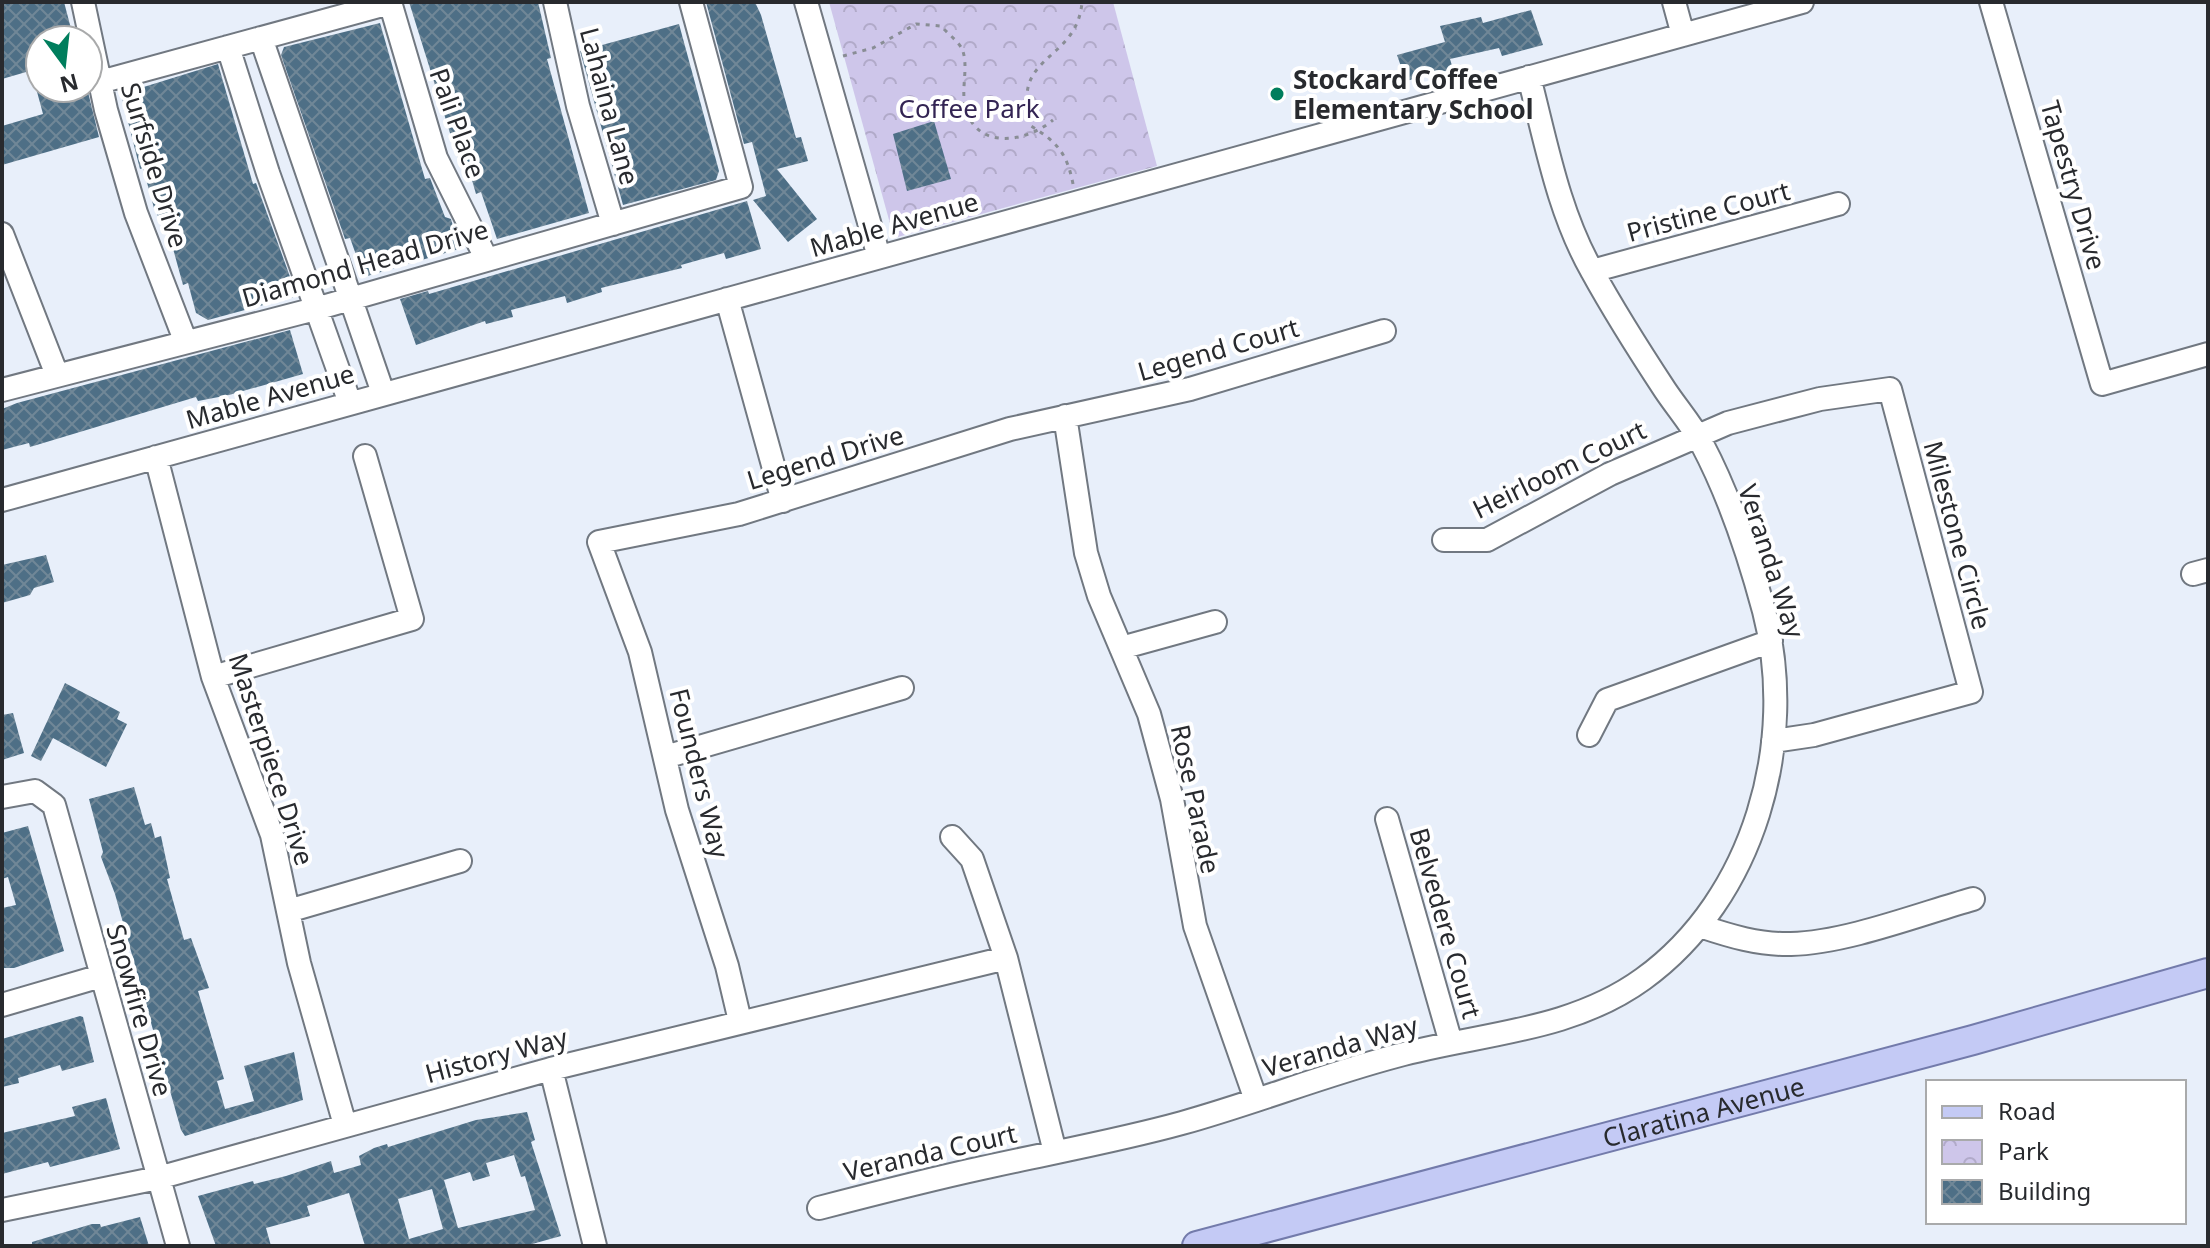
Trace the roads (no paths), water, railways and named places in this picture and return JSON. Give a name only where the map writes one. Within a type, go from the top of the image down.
[{"type":"main road","name":"Claratina Avenue","points":[[1197,1246],[1973,1040],[2208,973]]},
{"type":"street","name":"Surfside Drive","points":[[83,2],[88,24]]},
{"type":"street","points":[[104,81],[390,2]]},
{"type":"street","name":"Pali Place","points":[[390,2],[436,158],[486,258]]},
{"type":"street","name":"Lahaina Lane","points":[[555,2],[578,106],[613,224]]},
{"type":"street","name":"Diamond Head Drive","points":[[2,390],[185,340],[319,308],[741,187],[691,2]]},
{"type":"street","points":[[806,2],[879,257]]},
{"type":"street","points":[[1674,2],[1683,35]]},
{"type":"street","name":"Mable Avenue","points":[[2,500],[1802,2]]},
{"type":"street","name":"Tapestry Drive","points":[[1991,2],[2102,384],[2208,354]]},
{"type":"street","points":[[261,38],[383,393]]},
{"type":"street","points":[[228,47],[268,173],[319,308],[350,403]]},
{"type":"street","name":"Veranda Way","points":[[1055,1152],[1182,1123],[1396,1056],[1544,1025],[1610,1000],[1670,957],[1700,926],[1727,887],[1747,846],[1756,825],[1773,741],[1771,641],[1748,558],[1696,435],[1592,271],[1561,199],[1529,77]]},
{"type":"street","name":"Surfside Drive","points":[[104,97],[136,213],[185,340]]},
{"type":"street","name":"Pristine Court","points":[[1592,271],[1838,204]]},
{"type":"street","points":[[2,234],[57,375]]},
{"type":"street","points":[[727,299],[783,501]]},
{"type":"street","name":"Legend Court","points":[[1065,416],[1190,389],[1384,331]]},
{"type":"street","name":"Milestone Circle","points":[[1696,435],[1775,409],[1890,389],[1971,692],[1814,735],[1773,741]]},
{"type":"street","name":"Legend Drive","points":[[599,542],[783,501],[956,445],[1065,416]]},
{"type":"street","name":"Rose Parade","points":[[1065,416],[1086,553],[1149,714],[1162,756],[1195,926],[1256,1100]]},
{"type":"street","name":"Heirloom Court","points":[[1444,540],[1487,540],[1568,495],[1696,435]]},
{"type":"street","points":[[213,677],[412,619],[365,456]]},
{"type":"street","name":"Masterpiece Drive","points":[[156,457],[213,677],[272,835],[299,963],[345,1125]]},
{"type":"street","name":"Founders Way","points":[[599,542],[640,652],[665,757],[740,1021]]},
{"type":"street","points":[[1121,648],[1215,622]]},
{"type":"street","points":[[1589,735],[1607,700],[1771,641]]},
{"type":"street","points":[[665,757],[902,688]]},
{"type":"street","name":"Snowfire Drive","points":[[2,797],[29,791],[43,794],[54,805],[178,1246]]},
{"type":"street","name":"Belvedere Court","points":[[1387,819],[1451,1043]]},
{"type":"street","points":[[952,837],[972,859],[1006,958],[1055,1152]]},
{"type":"street","points":[[288,911],[460,861]]},
{"type":"street","points":[[1700,926],[1739,939],[1792,944],[1822,941],[1973,899]]},
{"type":"street","name":"History Way","points":[[2,1210],[158,1178],[551,1069],[1006,958]]},
{"type":"street","points":[[2,1005],[101,976]]},
{"type":"street","points":[[551,1069],[595,1246]]},
{"type":"street","name":"Veranda Court","points":[[819,1208],[1055,1152]]},
{"type":"place","name":"Stockard Coffee Elementary School","points":[[1277,94]]},
{"type":"park label","name":"Coffee Park","points":[[969,108]]}]
